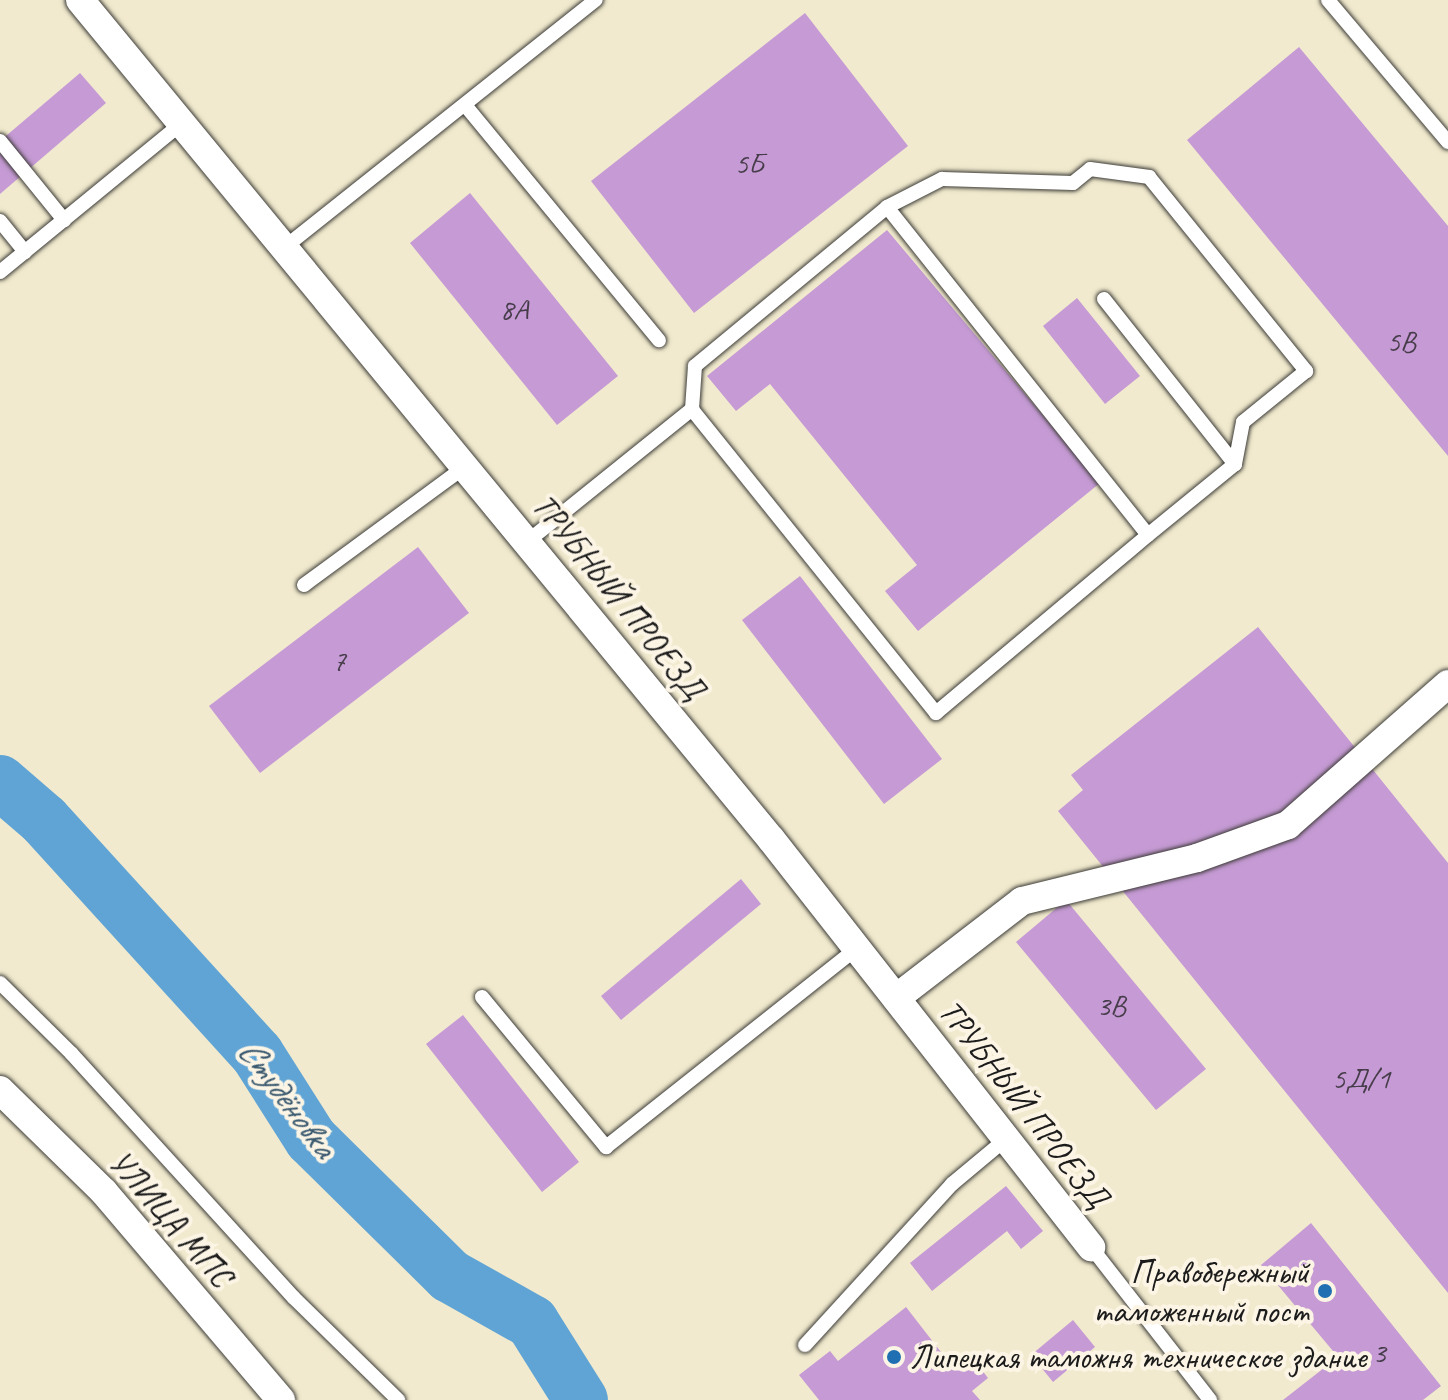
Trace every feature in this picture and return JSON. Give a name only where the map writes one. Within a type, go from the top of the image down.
[{"type":"street","name":"ТРУБНЫЙ ПРОЕЗД","points":[[80,0],[467,465],[857,948],[1091,1247]]},
{"type":"street","points":[[896,998],[1022,901],[1197,858],[1288,825],[1444,688]]},
{"type":"street","name":"УЛИЦА МПС","points":[[0,1090],[104,1192],[281,1400]]},
{"type":"lane","points":[[285,247],[596,0]]},
{"type":"lane","points":[[1328,0],[1448,142]]},
{"type":"lane","points":[[465,105],[659,340]]},
{"type":"lane","points":[[0,272],[182,123]]},
{"type":"lane","points":[[0,141],[64,220]]},
{"type":"lane","points":[[1090,169],[1149,177],[1306,371],[1243,422],[1235,464],[936,713],[692,409],[695,366],[887,207],[942,179],[1073,183],[1090,169]]},
{"type":"lane","points":[[887,207],[1148,535]]},
{"type":"lane","points":[[0,221],[25,252]]},
{"type":"lane","points":[[1104,299],[1235,464]]},
{"type":"lane","points":[[528,541],[692,409]]},
{"type":"lane","points":[[304,585],[467,465]]},
{"type":"lane","points":[[482,997],[606,1147],[857,948]]},
{"type":"lane","points":[[0,983],[71,1053],[294,1298],[398,1400]]},
{"type":"lane","points":[[805,1345],[952,1184],[1006,1139]]},
{"type":"lane","points":[[1091,1247],[1210,1400]]},
{"type":"building","points":[[805,13],[908,146],[694,313],[591,181]]},
{"type":"building","points":[[1299,47],[1448,226],[1448,456],[1187,140]]},
{"type":"building","points":[[80,73],[106,103],[0,194],[0,141]]},
{"type":"building","points":[[470,193],[618,376],[557,425],[410,243]]},
{"type":"building","points":[[887,230],[1100,483],[918,631],[885,591],[917,565],[770,384],[736,411],[707,376]]},
{"type":"building","points":[[1077,298],[1140,376],[1105,404],[1043,326]]},
{"type":"building","points":[[418,547],[469,613],[260,773],[209,706]]},
{"type":"building","points":[[800,576],[942,759],[884,804],[742,620]]},
{"type":"building","points":[[1258,627],[1448,863],[1448,1293],[1058,811],[1083,790],[1071,775]]},
{"type":"building","points":[[741,879],[761,904],[621,1020],[601,996]]},
{"type":"building","points":[[1066,900],[1206,1069],[1156,1110],[1016,942]]},
{"type":"building","points":[[463,1015],[579,1162],[542,1192],[426,1044]]},
{"type":"building","points":[[1006,1186],[1043,1231],[1021,1249],[1007,1231],[932,1291],[910,1263]]},
{"type":"building","points":[[1311,1223],[1441,1386],[1423,1400],[1283,1400],[1338,1357],[1261,1265]]},
{"type":"building","name":"Липецкая таможня техническое здание","points":[[906,1307],[951,1365],[968,1352],[988,1378],[972,1391],[980,1400],[819,1400],[799,1375],[830,1351],[838,1361]]},
{"type":"building","points":[[1073,1320],[1095,1347],[1053,1382],[1031,1355]]},
{"type":"waterway","name":"Студёновка","points":[[0,782],[44,820],[257,1054],[311,1139],[450,1276],[532,1322],[581,1400]]},
{"type":"place","name":"Правобережный таможенный пост","points":[[1325,1291]]},
{"type":"place","name":"Липецкая таможня техническое здание","points":[[894,1357]]}]
